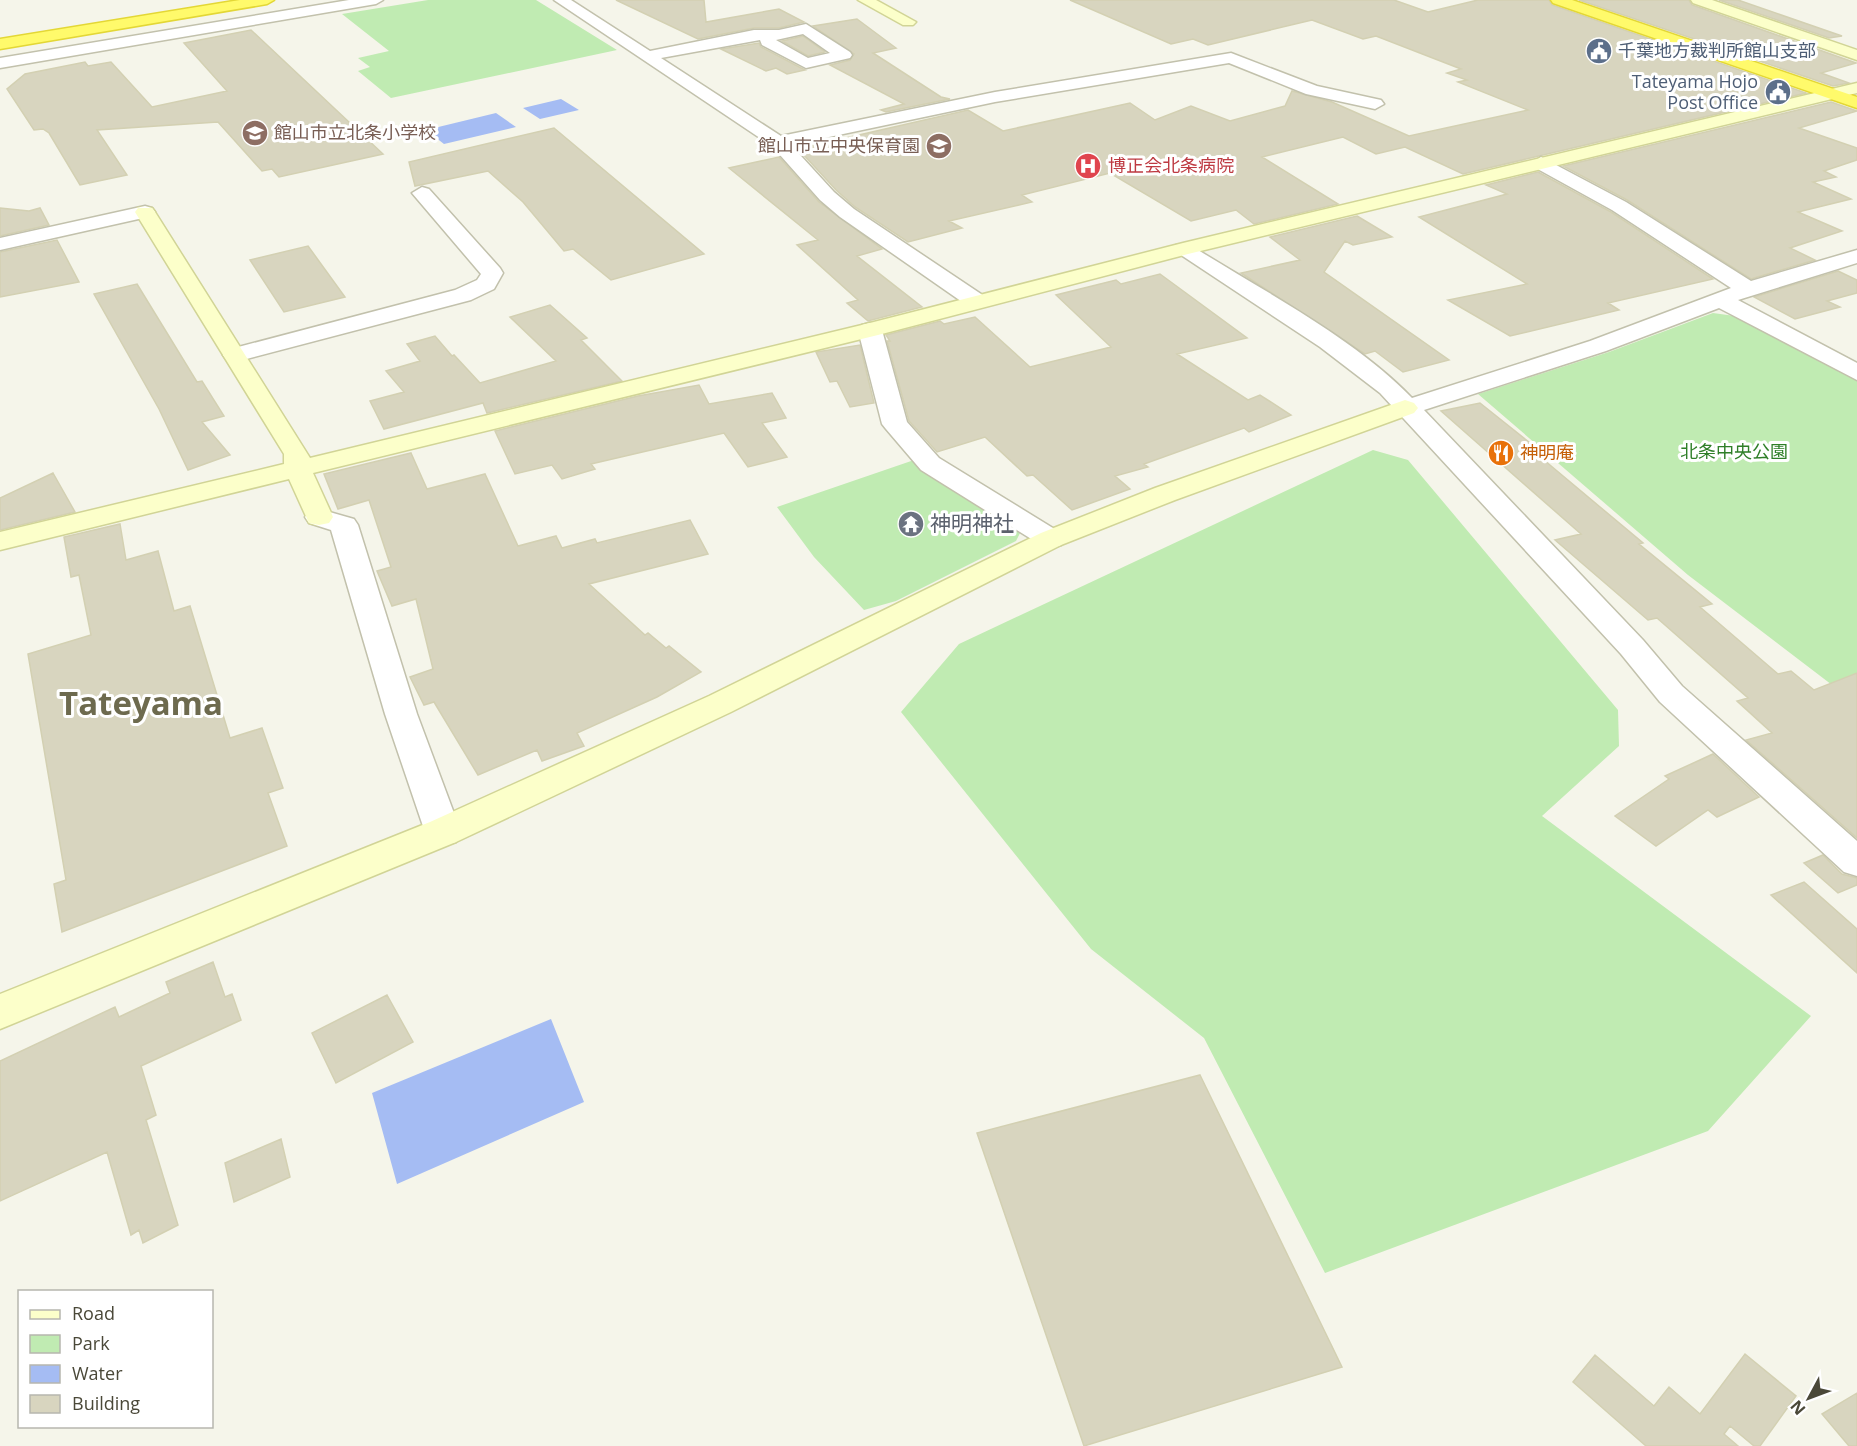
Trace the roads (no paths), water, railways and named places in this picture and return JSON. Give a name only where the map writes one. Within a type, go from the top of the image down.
[{"type":"highway","points":[[0,35],[212,0]]},
{"type":"highway","points":[[0,44],[267,0]]},
{"type":"highway","points":[[1558,0],[1857,103]]},
{"type":"street","points":[[0,63],[376,0]]},
{"type":"street","points":[[561,0],[778,142],[827,196],[847,213],[976,302]]},
{"type":"street","points":[[865,0],[908,22]]},
{"type":"street","points":[[1698,0],[1857,55]]},
{"type":"street","points":[[648,56],[754,35],[767,35]]},
{"type":"street","points":[[778,142],[995,97],[1231,58],[1312,90],[1375,104]]},
{"type":"street","points":[[0,541],[870,330],[1183,249],[1857,88]]},
{"type":"street","points":[[1540,163],[1619,206],[1748,289]]},
{"type":"street","points":[[235,355],[463,295],[486,284],[492,273],[422,193]]},
{"type":"street","points":[[0,244],[145,212],[297,454],[297,469],[319,517],[344,525],[398,705],[443,832]]},
{"type":"street","points":[[1183,249],[1362,365],[1389,388],[1405,408],[1502,507],[1632,647],[1671,694],[1857,862]]},
{"type":"street","points":[[0,1012],[443,832],[720,704],[1051,539],[1165,494],[1405,408],[1598,346],[1748,289],[1857,256]]},
{"type":"street","points":[[1719,299],[1857,373]]},
{"type":"street","points":[[870,330],[895,424],[930,464],[1051,539]]},
{"type":"water","points":[[561,99],[579,110],[540,119],[523,108]]},
{"type":"water","points":[[496,113],[516,127],[444,144],[426,130]]},
{"type":"water","points":[[551,1019],[584,1102],[397,1184],[372,1093]]},
{"type":"place","name":"千葉地方裁判所館山支部","points":[[1599,51]]},
{"type":"place","name":"Tateyama Hojo Post Office","points":[[1778,92]]},
{"type":"place","name":"館山市立北条小学校","points":[[255,133]]},
{"type":"place","name":"館山市立中央保育園","points":[[939,146]]},
{"type":"place","name":"博正会北条病院","points":[[1088,166]]},
{"type":"place","name":"神明庵","points":[[1501,453]]},
{"type":"place","name":"神明神社","points":[[911,524]]},
{"type":"district","name":"Tateyama","points":[[141,703]]},
{"type":"park label","name":"北条中央公園","points":[[1734,452]]}]
